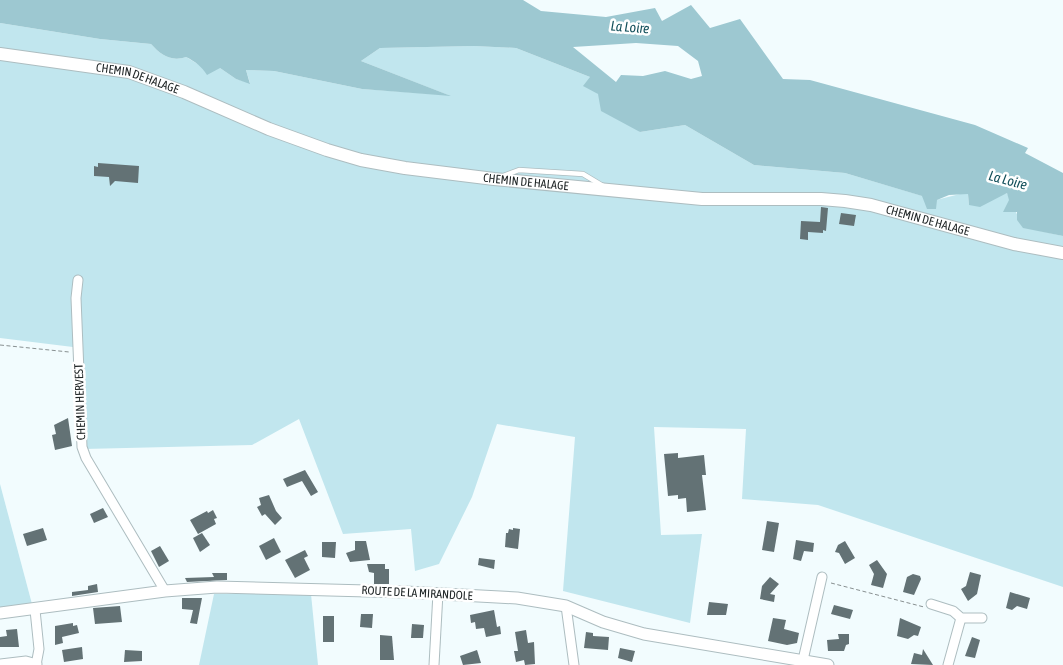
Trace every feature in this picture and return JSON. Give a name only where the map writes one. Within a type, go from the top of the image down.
[{"type":"main road","name":"CHEMIN DE HALAGE","points":[[0,54],[129,72],[175,89],[269,129],[361,160],[405,168],[494,179],[702,199],[821,199],[844,201],[871,205],[1014,244],[1063,253]]},
{"type":"street","name":"CHEMIN HERVEST","points":[[78,280],[76,298],[82,447],[86,458],[165,591]]},
{"type":"street","points":[[803,660],[822,579]]},
{"type":"street","name":"ROUTE DE LA MIRANDOLE","points":[[0,614],[165,591],[217,587],[438,593],[518,598],[566,606],[604,622],[644,634],[828,665]]},
{"type":"street","points":[[434,665],[438,593]]},
{"type":"street","points":[[566,606],[574,665]]},
{"type":"street","points":[[928,606],[953,611],[961,618],[982,618]]},
{"type":"street","points":[[0,664],[26,661],[37,664],[39,649],[35,610]]},
{"type":"street","points":[[948,665],[961,618]]},
{"type":"path","points":[[0,345],[78,353]]},
{"type":"path","points":[[822,579],[928,606]]},
{"type":"shaded area","points":[[0,23],[100,39],[151,44],[171,58],[186,57],[201,66],[220,68],[236,79],[250,83],[246,70],[274,71],[362,89],[448,95],[361,61],[380,48],[474,46],[516,48],[590,77],[598,94],[640,132],[685,125],[754,165],[845,173],[936,200],[964,193],[968,194],[969,205],[1007,193],[1023,227],[1063,236],[1063,587],[818,505],[742,499],[746,429],[654,427],[661,535],[702,534],[690,623],[563,591],[575,437],[497,424],[472,497],[439,564],[415,571],[411,529],[343,534],[299,419],[252,445],[84,449],[81,348],[0,338]]},
{"type":"shaded area","points":[[0,484],[32,604],[0,608]]},
{"type":"shaded area","points":[[214,594],[311,594],[318,665],[199,665]]},
{"type":"water","name":"La Loire","points":[[0,0],[523,0],[541,11],[606,17],[655,8],[662,21],[691,5],[710,28],[740,19],[783,79],[810,80],[975,125],[1028,148],[1025,153],[1063,173],[1063,236],[1023,228],[1017,220],[1017,212],[1003,212],[1009,200],[1007,193],[980,207],[969,205],[968,194],[949,195],[937,200],[936,209],[927,209],[922,196],[845,173],[754,165],[685,125],[640,132],[601,111],[598,94],[583,86],[590,77],[516,48],[474,46],[380,48],[361,61],[451,96],[362,89],[274,71],[246,70],[250,84],[236,79],[220,68],[207,75],[190,59],[186,57],[171,58],[151,44],[100,39],[0,23]],"holes":[[[636,43],[678,46],[698,61],[702,76],[691,79],[665,71],[643,76],[621,75],[616,82],[573,47]]]},
{"type":"building","points":[[98,163],[139,166],[138,183],[115,181],[110,186],[109,177],[94,176],[94,166],[98,167]]},
{"type":"building","points":[[821,207],[828,208],[826,231],[823,230],[823,233],[808,232],[808,240],[800,239],[801,221],[820,222]]},
{"type":"building","points":[[841,213],[856,215],[854,226],[839,224]]},
{"type":"building","points":[[68,418],[72,446],[55,450],[52,435],[56,434],[54,425]]},
{"type":"building","points":[[678,453],[678,458],[704,455],[706,475],[702,475],[706,510],[687,512],[686,498],[678,499],[678,495],[668,496],[664,454]]},
{"type":"building","points":[[305,470],[318,492],[311,496],[302,481],[287,487],[283,479]]},
{"type":"building","points":[[269,495],[276,511],[282,518],[275,525],[265,514],[262,516],[257,507],[261,505],[259,498]]},
{"type":"building","points":[[103,508],[108,517],[94,523],[90,514]]},
{"type":"building","points":[[213,510],[217,518],[214,519],[216,524],[198,534],[190,520]]},
{"type":"building","points":[[767,521],[779,523],[774,552],[762,550]]},
{"type":"building","points":[[43,528],[47,540],[27,546],[23,534]]},
{"type":"building","points":[[513,528],[520,529],[518,549],[505,547],[506,533],[508,533],[509,529],[513,530]]},
{"type":"building","points":[[202,533],[210,545],[200,552],[193,538]]},
{"type":"building","points":[[274,538],[281,552],[266,560],[259,546]]},
{"type":"building","points":[[796,540],[814,543],[813,552],[804,551],[801,561],[793,559]]},
{"type":"building","points":[[355,541],[366,541],[370,560],[350,562],[346,553],[355,550]]},
{"type":"building","points":[[845,541],[855,558],[845,564],[839,553],[835,552],[838,545]]},
{"type":"building","points":[[322,542],[336,542],[335,558],[322,557]]},
{"type":"building","points":[[160,546],[169,561],[159,567],[151,551]]},
{"type":"building","points":[[305,550],[308,556],[304,558],[310,570],[295,578],[285,560]]},
{"type":"building","points":[[479,558],[495,560],[494,569],[478,565]]},
{"type":"building","points":[[877,560],[887,574],[883,588],[871,585],[874,574],[869,565]]},
{"type":"building","points":[[367,564],[385,564],[385,569],[389,569],[389,584],[374,584],[374,573],[369,572]]},
{"type":"building","points":[[970,572],[981,575],[977,594],[968,601],[961,589],[966,586]]},
{"type":"building","points":[[212,573],[227,573],[227,580],[187,582],[185,578],[214,577]]},
{"type":"building","points":[[913,574],[920,576],[921,579],[914,595],[903,592],[907,577]]},
{"type":"building","points":[[770,577],[779,584],[770,594],[775,595],[774,602],[760,599],[762,586]]},
{"type":"building","points":[[97,584],[98,592],[72,596],[72,592],[88,590],[88,586]]},
{"type":"building","points":[[1010,592],[1030,598],[1027,609],[1017,606],[1012,610],[1006,608]]},
{"type":"building","points":[[182,598],[202,598],[197,624],[190,623],[193,610],[182,609]]},
{"type":"building","points":[[709,602],[728,604],[726,615],[707,615]]},
{"type":"building","points":[[834,605],[853,610],[850,619],[831,614]]},
{"type":"building","points":[[120,606],[122,622],[95,624],[93,608]]},
{"type":"building","points":[[494,610],[497,627],[500,626],[501,634],[486,637],[484,628],[476,629],[475,622],[471,623],[470,615]]},
{"type":"building","points":[[361,614],[373,614],[372,628],[360,627]]},
{"type":"building","points":[[323,616],[334,616],[334,642],[323,642]]},
{"type":"building","points":[[773,618],[786,620],[784,629],[799,633],[797,643],[787,645],[768,641]]},
{"type":"building","points":[[900,618],[921,627],[918,636],[914,635],[908,639],[897,636]]},
{"type":"building","points":[[73,623],[73,626],[77,625],[79,633],[62,637],[63,643],[55,645],[55,626]]},
{"type":"building","points":[[412,624],[424,625],[423,638],[411,638]]},
{"type":"building","points":[[17,629],[19,647],[0,647],[0,637],[7,636],[6,630]]},
{"type":"building","points":[[526,630],[528,643],[534,642],[535,664],[525,665],[524,660],[516,662],[514,651],[518,651],[515,632]]},
{"type":"building","points":[[586,632],[593,633],[593,636],[609,637],[608,650],[584,648]]},
{"type":"building","points":[[838,634],[849,634],[849,644],[846,645],[844,651],[828,651],[827,640],[839,639]]},
{"type":"building","points":[[380,635],[392,636],[394,660],[380,660]]},
{"type":"building","points":[[972,637],[980,640],[975,658],[965,656]]},
{"type":"building","points":[[82,647],[83,659],[64,662],[62,650]]},
{"type":"building","points":[[620,648],[635,651],[632,662],[618,658]]},
{"type":"building","points":[[923,649],[933,665],[911,664],[914,653],[922,655]]},
{"type":"building","points":[[125,650],[142,651],[142,661],[124,662]]},
{"type":"building","points":[[477,650],[481,663],[463,665],[460,656]]}]
